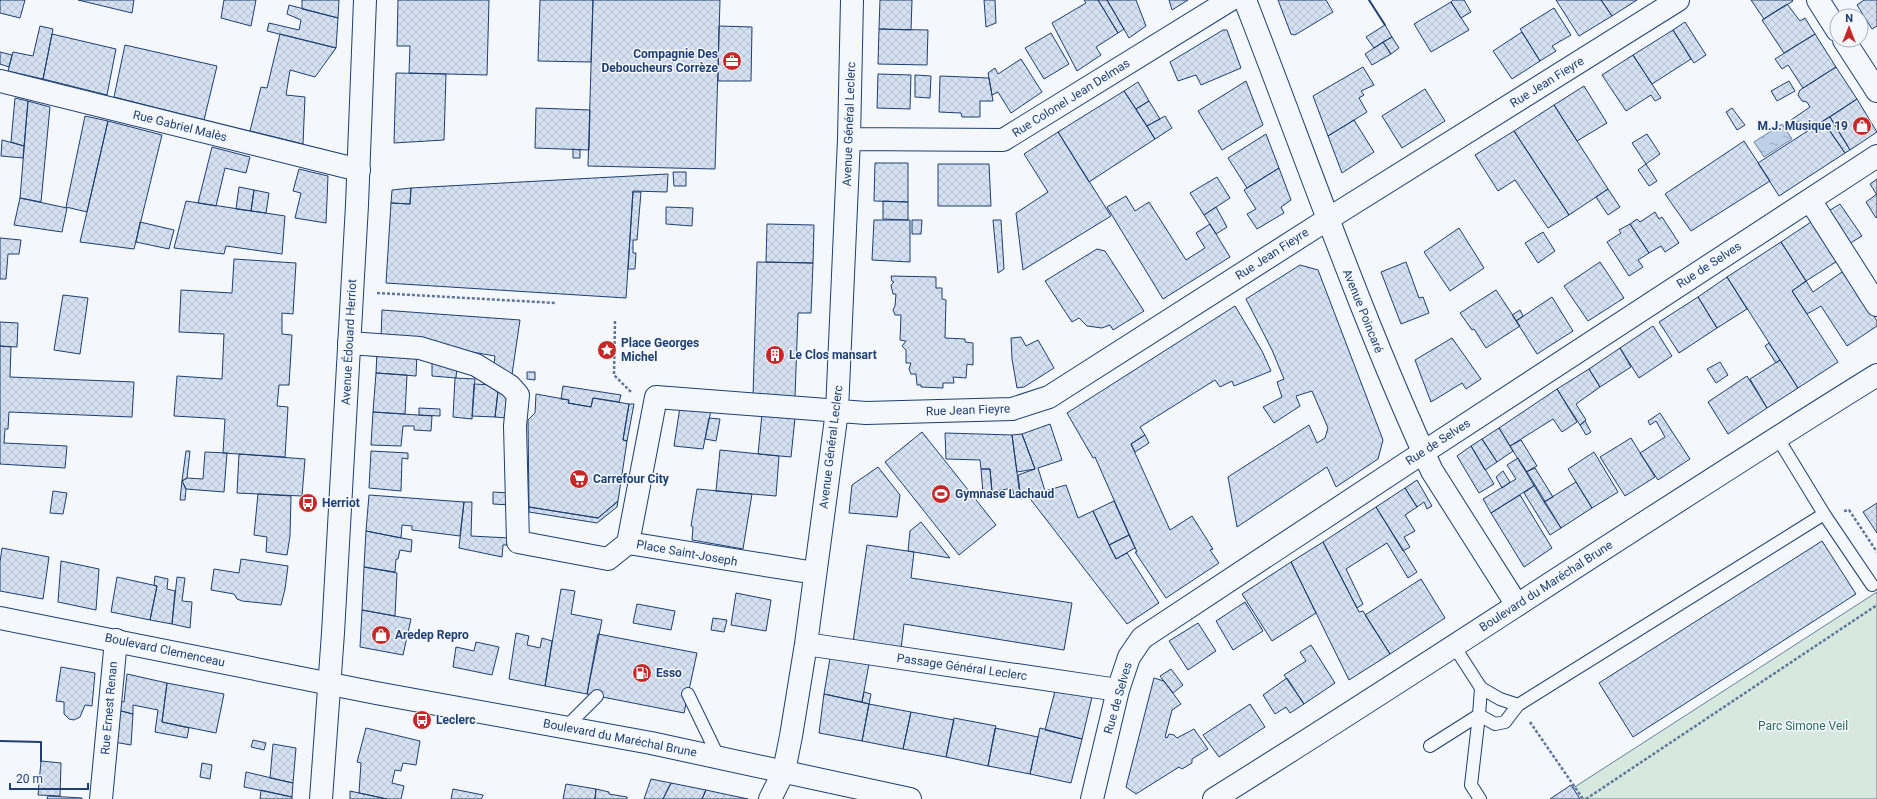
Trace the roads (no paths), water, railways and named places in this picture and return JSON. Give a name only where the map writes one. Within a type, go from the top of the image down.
[{"type":"street","name":"Avenue Édouard Herriot","points":[[321,799],[333,633],[350,343],[359,170],[365,0]]},
{"type":"street","name":"Avenue Général Leclerc","points":[[770,799],[784,771],[806,644],[837,411],[849,139],[852,0]]},
{"type":"street","name":"Rue Colonel Jean Delmas","points":[[849,139],[1003,140],[1230,0]]},
{"type":"street","name":"Avenue Poincaré","points":[[1245,0],[1380,353],[1423,452],[1432,471],[1518,604]]},
{"type":"street","name":"Rue Jean Fieyre","points":[[628,543],[656,397],[866,413],[1012,409],[1049,397],[1328,219],[1678,0]]},
{"type":"street","points":[[1818,0],[1829,17]]},
{"type":"street","points":[[1849,48],[1877,91]]},
{"type":"street","name":"Rue Gabriel Malès","points":[[0,81],[359,170]]},
{"type":"street","name":"Rue de Selves","points":[[1092,799],[1118,690],[1129,657],[1142,638],[1423,452],[1877,156]]},
{"type":"street","points":[[1810,200],[1877,305]]},
{"type":"street","name":"Place Saint-Joseph","points":[[350,343],[420,348],[476,365],[514,390],[518,395],[515,426],[518,542],[608,559],[628,543],[815,573]]},
{"type":"street","name":"Boulevard du Maréchal Brune","points":[[1214,799],[1877,374]]},
{"type":"street","name":"Boulevard Clemenceau","points":[[0,618],[116,640],[329,684]]},
{"type":"street","name":"Rue Ernest Renan","points":[[101,799],[116,640]]},
{"type":"street","name":"Passage Général Leclerc","points":[[806,644],[1118,690]]},
{"type":"street","name":"Boulevard du Maréchal Brune","points":[[329,684],[651,743],[910,799]]},
{"type":"lane","points":[[1777,437],[1824,514],[1872,585]]},
{"type":"lane","points":[[1479,715],[1495,724],[1505,722],[1518,705],[1824,514]]},
{"type":"lane","points":[[1454,646],[1481,688],[1500,699],[1518,705]]},
{"type":"lane","points":[[1480,799],[1471,785],[1481,688]]},
{"type":"lane","points":[[688,694],[719,758]]},
{"type":"lane","points":[[566,727],[597,696]]},
{"type":"lane","points":[[1430,746],[1479,715]]},
{"type":"water","points":[[1782,124],[1792,139],[1764,157],[1754,142]]},
{"type":"place","name":"Compagnie Des Deboucheurs Corrèze","points":[[732,61]]},
{"type":"place","name":"M.J. Musique 19","points":[[1862,126]]},
{"type":"place","name":"Place Georges Michel","points":[[607,350]]},
{"type":"place","name":"Le Clos mansart","points":[[775,355]]},
{"type":"place","name":"Carrefour City","points":[[579,479]]},
{"type":"place","name":"Gymnase Lachaud","points":[[941,494]]},
{"type":"place","name":"Herriot","points":[[308,503]]},
{"type":"place","name":"Aredep Repro","points":[[381,635]]},
{"type":"place","name":"Esso","points":[[642,673]]},
{"type":"place","name":"Leclerc","points":[[422,720]]},
{"type":"park label","name":"Parc Simone Veil","points":[[1803,726]]}]
